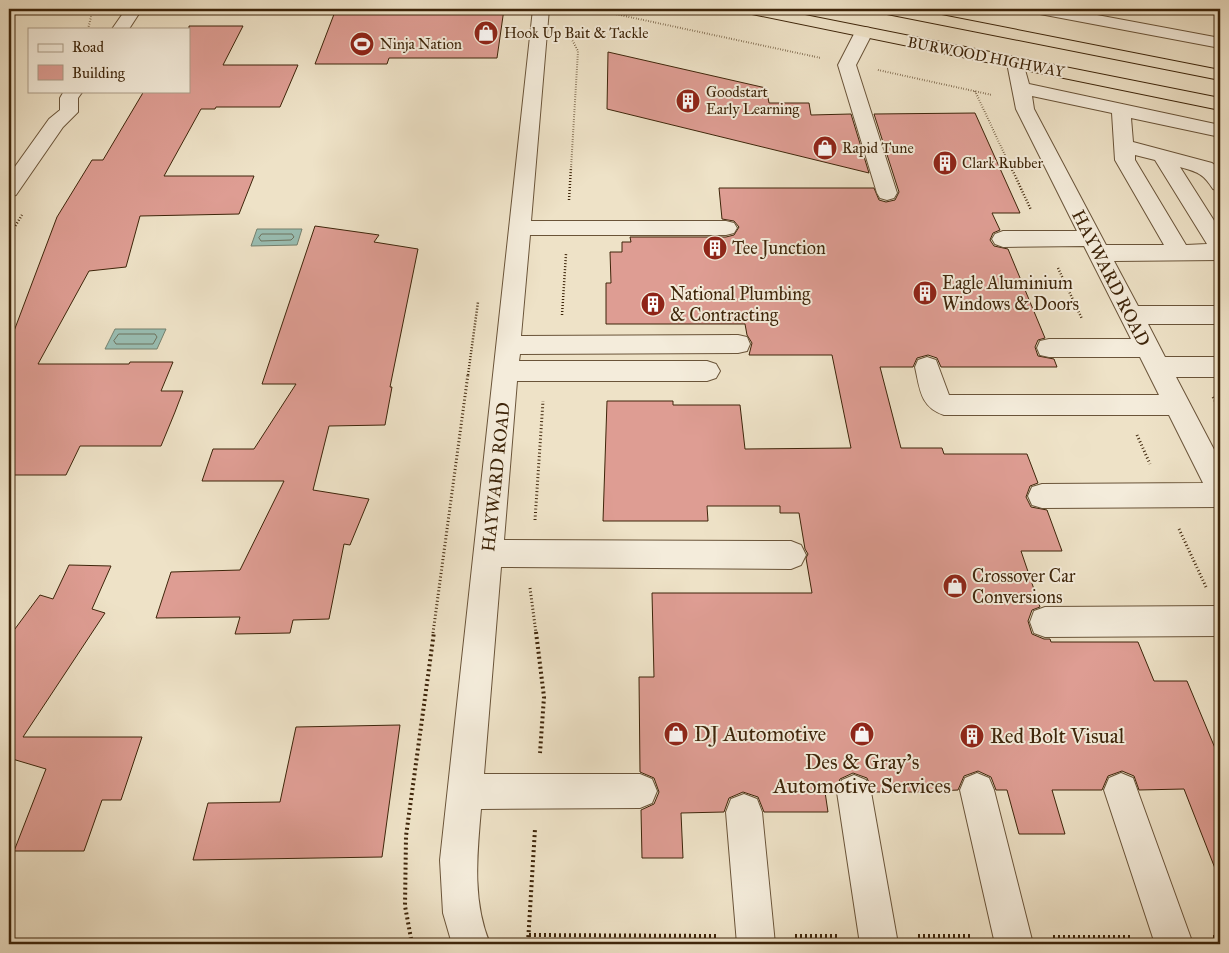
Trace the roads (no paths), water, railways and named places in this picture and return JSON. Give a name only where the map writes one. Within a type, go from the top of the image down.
[{"type":"highway","name":"BURWOOD HIGHWAY","points":[[752,9],[1220,104]]},
{"type":"highway","name":"BURWOOD HIGHWAY","points":[[887,9],[1220,75]]},
{"type":"street","points":[[121,28],[134,9]]},
{"type":"street","name":"HAYWARD ROAD","points":[[471,944],[467,935],[459,898],[458,860],[542,9]]},
{"type":"street","points":[[1040,9],[1220,43]]},
{"type":"street","points":[[864,32],[847,63],[887,192]]},
{"type":"street","name":"HAYWARD ROAD","points":[[1016,63],[1025,109],[1220,488]]},
{"type":"street","name":"BURWOOD HIGHWAY","points":[[1020,88],[1220,131]]},
{"type":"street","points":[[9,190],[56,123],[69,112],[69,98],[73,92]]},
{"type":"street","points":[[1121,110],[1132,148],[1214,251]]},
{"type":"street","points":[[1132,148],[1209,170],[1220,184]]},
{"type":"street","points":[[1132,148],[1125,160],[1179,252]]},
{"type":"street","points":[[1163,156],[1214,251]]},
{"type":"street","points":[[1186,163],[1220,215]]},
{"type":"street","points":[[520,228],[726,228]]},
{"type":"street","points":[[1003,239],[1179,252],[1214,251]]},
{"type":"street","points":[[1130,315],[1220,315]]},
{"type":"street","points":[[507,358],[557,345],[738,344]]},
{"type":"street","points":[[1049,348],[1220,367]]},
{"type":"street","points":[[507,358],[548,371],[707,371]]},
{"type":"street","points":[[927,367],[936,399],[944,406],[1177,405]]},
{"type":"street","points":[[1042,496],[1220,495]]},
{"type":"street","points":[[488,554],[791,555]]},
{"type":"street","points":[[1044,622],[1220,621]]},
{"type":"street","points":[[977,790],[1014,944]]},
{"type":"street","points":[[1121,790],[1174,944]]},
{"type":"street","points":[[465,792],[640,791]]},
{"type":"street","points":[[854,792],[879,944]]},
{"type":"street","points":[[744,812],[756,944]]},
{"type":"water","points":[[257,229],[302,229],[297,245],[251,246]]},
{"type":"water","points":[[115,329],[166,329],[157,349],[105,349]]},
{"type":"place","name":"Hook Up Bait & Tackle","points":[[486,33]]},
{"type":"place","name":"Ninja Nation","points":[[362,44]]},
{"type":"place","name":"Goodstart Early Learning","points":[[688,101]]},
{"type":"place","name":"Rapid Tune","points":[[825,148]]},
{"type":"place","name":"Clark Rubber","points":[[945,163]]},
{"type":"place","name":"Tee Junction","points":[[715,248]]},
{"type":"place","name":"Eagle Aluminium Windows & Doors","points":[[925,293]]},
{"type":"place","name":"National Plumbing & Contracting","points":[[653,304]]},
{"type":"place","name":"Crossover Car Conversions","points":[[955,586]]},
{"type":"place","name":"DJ Automotive","points":[[676,734]]},
{"type":"place","name":"Des & Gray's Automotive Services","points":[[862,734]]},
{"type":"place","name":"Red Bolt Visual","points":[[972,736]]}]
